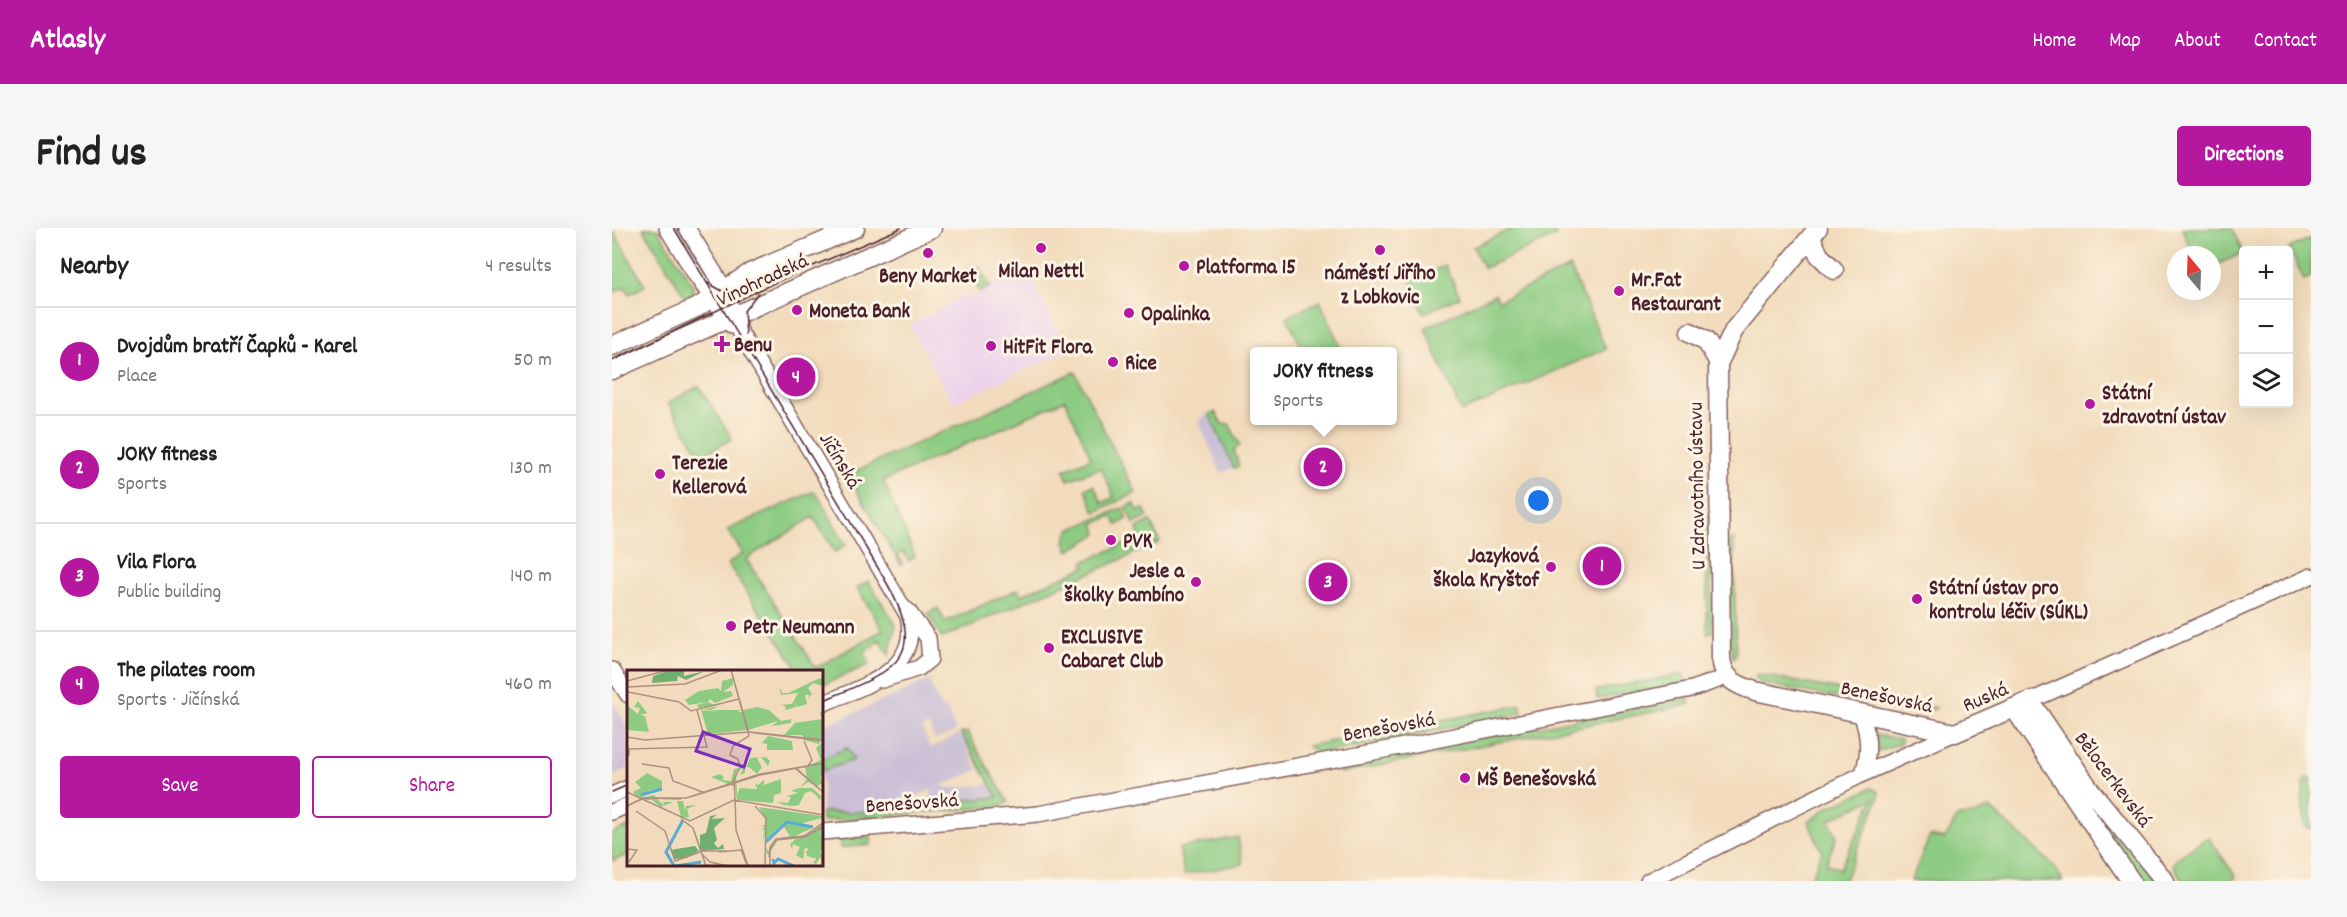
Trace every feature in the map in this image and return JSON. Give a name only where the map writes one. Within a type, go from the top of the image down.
[{"type":"main road","name":"Vinohradská","points":[[612,346],[719,294],[750,273],[855,228]]},
{"type":"main road","name":"Vinohradská","points":[[612,370],[734,324],[755,305],[932,228]]},
{"type":"main road","points":[[1814,232],[1819,255],[1834,270]]},
{"type":"main road","name":"U Zdravotního ústavu","points":[[1727,677],[1721,658],[1718,361],[1730,336],[1814,232]]},
{"type":"main road","points":[[1690,332],[1706,341],[1718,361]]},
{"type":"main road","name":"Benešovská","points":[[1727,677],[1737,685],[1755,691],[1954,734]]},
{"type":"main road","name":"Ruská","points":[[1954,734],[2022,705]]},
{"type":"main road","name":"Bělocerkevská","points":[[2022,705],[2131,881]]},
{"type":"main road","name":"Bělocerkevská","points":[[2022,705],[2165,881]]},
{"type":"street","name":"Jičínská","points":[[668,228],[719,294]]},
{"type":"street","name":"Jičínská","points":[[687,228],[734,324],[904,608],[928,638],[930,659]]},
{"type":"street","name":"Ruská","points":[[2022,705],[2311,576]]},
{"type":"street","name":"Jičínská","points":[[904,608],[910,625],[908,647]]},
{"type":"street","points":[[824,703],[876,681],[906,674],[930,659],[908,647],[899,663],[876,681]]},
{"type":"street","points":[[612,670],[627,693]]},
{"type":"street","name":"Benešovská","points":[[824,832],[1038,814],[1692,689],[1727,677]]},
{"type":"street","points":[[1861,713],[1867,731],[1869,753],[1863,774]]},
{"type":"street","name":"Ruská","points":[[1648,881],[1863,774],[1954,734]]},
{"type":"street","points":[[612,795],[627,788]]},
{"type":"street","points":[[612,812],[627,804]]},
{"type":"shaded area","points":[[1026,269],[1068,350],[953,403],[910,326],[968,293],[971,298]]},
{"type":"shaded area","points":[[1211,413],[1235,467],[1221,473],[1198,420]]},
{"type":"shaded area","points":[[929,680],[942,709],[946,707],[956,731],[935,740],[929,725],[922,728],[930,748],[961,733],[978,770],[941,786],[950,788],[991,784],[998,797],[931,802],[931,790],[893,806],[867,812],[824,812],[824,726]]},
{"type":"shaded area","points":[[612,701],[627,725],[627,769],[612,776]]},
{"type":"green space","points":[[612,228],[645,286],[629,294],[625,287],[612,293]]},
{"type":"green space","points":[[643,228],[657,228],[693,285],[693,292],[684,300],[685,297]]},
{"type":"green space","points":[[1513,228],[1552,228],[1556,236],[1484,268],[1473,247]]},
{"type":"green space","points":[[2182,228],[2232,228],[2240,246],[2239,255],[2221,263],[2221,246],[2189,246]]},
{"type":"green space","points":[[2311,238],[2311,277],[2304,280],[2293,257],[2293,246]]},
{"type":"green space","points":[[1445,265],[1460,297],[1424,313],[1410,281]]},
{"type":"green space","points":[[979,267],[990,287],[980,292],[973,279]]},
{"type":"green space","points":[[1570,267],[1606,349],[1461,412],[1425,328],[1495,294],[1499,301]]},
{"type":"green space","points":[[1320,301],[1340,347],[1301,347],[1287,317]]},
{"type":"green space","points":[[1075,372],[1136,493],[1095,512],[1085,489],[1094,485],[1102,503],[1114,497],[1101,468],[1068,480],[1064,470],[1091,458],[1065,400],[883,481],[915,556],[909,561],[904,552],[898,555],[903,564],[901,565],[849,478],[851,473]]},
{"type":"green space","points":[[699,386],[732,439],[701,456],[668,403]]},
{"type":"green space","points":[[1215,412],[1222,424],[1229,424],[1240,445],[1234,450],[1239,466],[1234,468],[1209,414]]},
{"type":"green space","points":[[812,492],[817,494],[846,545],[835,552],[813,517],[746,559],[816,668],[883,630],[857,588],[868,581],[896,625],[889,655],[880,640],[874,643],[875,646],[864,651],[870,664],[824,684],[824,670],[798,670],[728,564],[743,553],[727,530]]},
{"type":"green space","points":[[1134,503],[1138,511],[1144,509],[1148,517],[1134,524],[1125,507]]},
{"type":"green space","points":[[1122,508],[1127,519],[1117,525],[1112,516],[1094,524],[1098,534],[1069,551],[1065,541],[1069,530]]},
{"type":"green space","points":[[1710,515],[1712,632],[1707,633],[1706,516]]},
{"type":"green space","points":[[1150,521],[1160,542],[1135,553],[1133,551],[1132,555],[942,638],[928,613],[938,608],[945,622],[1018,589],[1021,595],[1085,567],[1083,562],[1139,538],[1137,528]]},
{"type":"green space","points":[[1734,539],[1736,656],[1733,658],[1730,641],[1728,542]]},
{"type":"green space","points":[[1683,674],[1687,687],[1670,686],[1597,699],[1596,690]]},
{"type":"green space","points":[[1757,674],[1936,708],[1923,714],[1764,684],[1755,680]]},
{"type":"green space","points":[[1689,698],[1689,705],[1340,773],[1339,770],[1348,763]]},
{"type":"green space","points":[[1521,705],[1522,713],[1323,753],[1316,752],[1308,746]]},
{"type":"green space","points":[[967,732],[1008,802],[1002,806],[824,821],[824,812],[867,812],[893,806],[998,797],[961,733]]},
{"type":"green space","points":[[1876,735],[1900,739],[1901,743],[1877,752]]},
{"type":"green space","points":[[847,748],[854,760],[824,770],[824,758]]},
{"type":"green space","points":[[2311,778],[2311,830],[2305,826],[2302,800],[2305,779]]},
{"type":"green space","points":[[1871,788],[1879,792],[1879,798],[1844,881],[1810,881],[1822,851],[1808,821],[1821,814],[1821,811]],"holes":[[[1874,798],[1840,869],[1826,863],[1837,836],[1829,820]]]},
{"type":"green space","points":[[1990,808],[2054,866],[2063,881],[1911,881],[1930,836],[1945,839],[1958,816],[1975,815]]},
{"type":"green space","points":[[627,827],[627,855],[612,861],[612,833]]},
{"type":"green space","points":[[2113,832],[2157,881],[2139,881],[2108,833]]},
{"type":"green space","points":[[871,837],[871,845],[840,848],[840,839]]},
{"type":"green space","points":[[1238,837],[1243,864],[1184,875],[1179,848]]},
{"type":"green space","points":[[2208,837],[2236,877],[2230,881],[2184,881],[2173,866],[2176,859]]},
{"type":"tram line","points":[[674,228],[884,578],[898,606],[905,628],[904,645],[898,659],[886,670],[824,700]]},
{"type":"tram line","points":[[612,361],[776,282],[901,228]]},
{"type":"tram line","points":[[708,283],[726,293],[747,293]]},
{"type":"tram line","points":[[746,335],[744,311],[758,293]]},
{"type":"tram line","points":[[612,792],[627,785]]},
{"type":"place","name":"Milan Nettl","points":[[1041,248]]},
{"type":"place","name":"náměstí Jiřího z Lobkovic","points":[[1380,250]]},
{"type":"place","name":"Beny Market","points":[[928,253]]},
{"type":"place","name":"Platforma 15","points":[[1184,266]]},
{"type":"place","name":"Mr.Fat Restaurant","points":[[1619,291]]},
{"type":"place","name":"Moneta Bank","points":[[797,310]]},
{"type":"place","name":"Opalinka","points":[[1129,313]]},
{"type":"place","name":"Benu","points":[[722,344]]},
{"type":"place","name":"HitFit Flora","points":[[991,346]]},
{"type":"place","name":"Rice","points":[[1113,362]]},
{"type":"place","name":"The pilates room","points":[[796,377]]},
{"type":"place","name":"Státní zdravotní ústav","points":[[2090,404]]},
{"type":"place","name":"JOKY fitness","points":[[1323,467]]},
{"type":"place","name":"Terezie Kellerová","points":[[660,474]]},
{"type":"place","name":"PVK","points":[[1111,540]]},
{"type":"place","name":"Dvojdům bratří Čapků - Karel","points":[[1602,566]]},
{"type":"place","name":"Jazyková škola Kryštof","points":[[1551,567]]},
{"type":"place","name":"Jesle a školky Bambíno","points":[[1196,582]]},
{"type":"place","name":"Vila Flora","points":[[1328,582]]},
{"type":"place","name":"Státní ústav pro kontrolu léčiv (SÚKL)","points":[[1917,599]]},
{"type":"place","name":"Petr Neumann","points":[[731,626]]},
{"type":"place","name":"EXCLUSIVE Cabaret Club","points":[[1049,648]]},
{"type":"place","name":"MŠ Benešovská","points":[[1465,778]]}]
